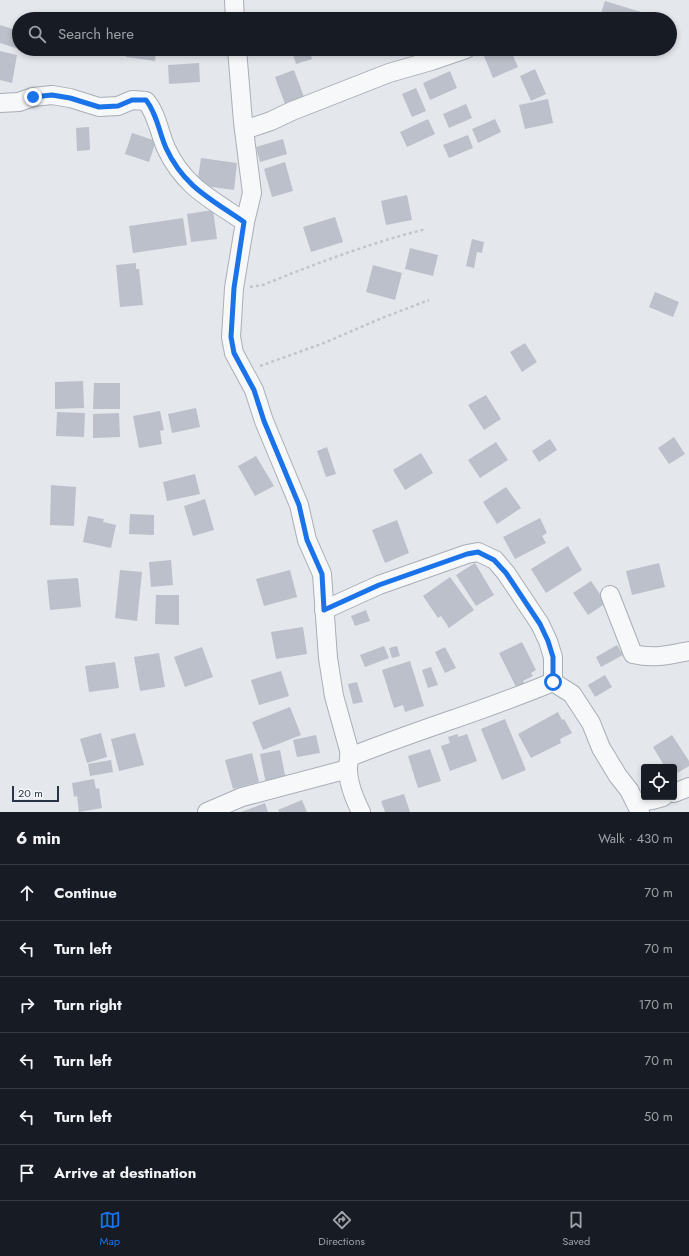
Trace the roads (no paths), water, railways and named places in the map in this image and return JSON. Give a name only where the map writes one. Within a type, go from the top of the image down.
[{"type":"street","points":[[234,0],[235,12]]},
{"type":"street","points":[[238,56],[244,130],[252,193],[244,222],[234,288],[231,337],[234,353],[254,390],[264,421],[299,505],[307,540],[322,574],[328,658],[334,696],[349,750],[350,780],[360,812]]},
{"type":"street","points":[[244,130],[271,121],[292,111],[389,73],[446,56]]},
{"type":"street","points":[[0,103],[19,102],[33,97],[52,95],[70,98],[99,107],[118,106],[132,100],[146,100],[152,108],[166,147],[176,166],[184,177],[199,192],[244,222]]},
{"type":"street","points":[[324,610],[379,585],[467,554],[478,552],[494,560],[502,569],[540,624],[548,641],[553,657],[553,682]]},
{"type":"street","points":[[610,595],[633,654],[646,657],[662,656],[689,651]]},
{"type":"street","points":[[206,812],[242,797],[349,763],[396,739],[472,713],[553,682]]},
{"type":"street","points":[[553,682],[572,694],[591,723],[601,748],[618,776],[629,790],[638,807],[652,800]]},
{"type":"street","points":[[677,792],[689,787]]}]
